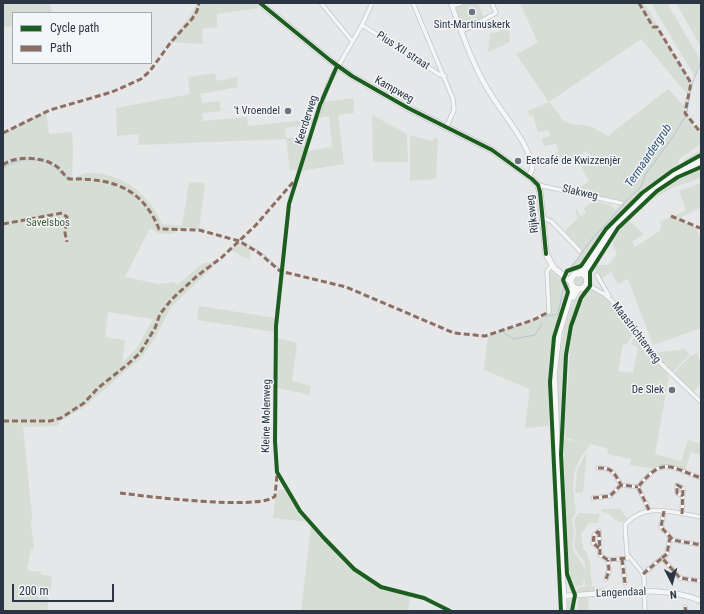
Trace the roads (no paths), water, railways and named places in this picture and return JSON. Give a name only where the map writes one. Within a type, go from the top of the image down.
[{"type":"main road","name":"Kampweg","points":[[260,3],[337,66],[382,94],[496,153],[528,176]]},
{"type":"main road","points":[[564,611],[554,397],[557,357],[561,333],[577,281],[605,234],[621,216],[650,190],[701,158]]},
{"type":"main road","points":[[680,171],[701,162]]},
{"type":"main road","name":"Rijksweg","points":[[528,176],[538,185],[546,252],[552,265]]},
{"type":"main road","points":[[552,265],[557,270],[577,281],[586,284]]},
{"type":"main road","points":[[577,281],[586,284]]},
{"type":"street","points":[[321,3],[325,5],[352,41]]},
{"type":"street","name":"Keerderweg","points":[[316,119],[328,85],[337,66],[362,24],[372,3]]},
{"type":"street","points":[[413,3],[445,76],[453,99],[454,110],[446,128]]},
{"type":"street","points":[[462,3],[452,5],[460,32],[476,69],[524,146],[533,166],[528,176]]},
{"type":"street","points":[[460,32],[496,13],[492,3]]},
{"type":"street","name":"Pius XII straat","points":[[362,24],[440,75],[445,76]]},
{"type":"street","name":"Slakweg","points":[[538,185],[621,202]]},
{"type":"street","points":[[543,217],[552,222],[580,251]]},
{"type":"street","points":[[549,312],[547,271],[552,265]]},
{"type":"street","points":[[597,275],[610,299]]},
{"type":"street","name":"Maastrichterweg","points":[[586,284],[610,299],[649,352],[701,402]]},
{"type":"street","points":[[638,487],[656,470],[664,465],[701,478]]},
{"type":"street","points":[[598,468],[611,470],[621,485],[638,487]]},
{"type":"street","points":[[593,498],[610,496],[621,485]]},
{"type":"street","points":[[638,487],[648,510]]},
{"type":"street","points":[[682,514],[683,496]]},
{"type":"street","points":[[645,611],[643,574],[628,558],[625,525],[631,518],[648,510],[701,517]]},
{"type":"street","points":[[664,511],[661,527],[673,540],[701,545]]},
{"type":"street","points":[[643,574],[667,554],[670,537]]},
{"type":"street","points":[[599,548],[600,556],[608,560],[628,558]]},
{"type":"street","points":[[662,558],[679,577],[701,581]]},
{"type":"street","points":[[622,559],[625,583]]},
{"type":"street","points":[[606,579],[609,571],[608,560]]},
{"type":"street","name":"Langendaal","points":[[563,596],[645,592],[678,594],[701,601]]},
{"type":"waterway","name":"Termaardergrub","points":[[687,112],[691,87],[701,62]]},
{"type":"waterway","name":"Termaardergrub","points":[[624,203],[641,187],[645,175],[672,138],[686,115]]},
{"type":"waterway","name":"Termaardergrub","points":[[3,169],[18,161],[38,160],[51,165],[68,179]]},
{"type":"waterway","name":"Termaardergrub","points":[[572,266],[592,239],[624,204]]},
{"type":"waterway","name":"Termaardergrub","points":[[249,245],[263,254],[280,269]]},
{"type":"waterway","name":"Termaardergrub","points":[[545,317],[558,314],[563,289]]},
{"type":"waterway","name":"Termaardergrub","points":[[504,333],[513,339],[535,335],[542,324]]},
{"type":"place","name":"Sint-Martinuskerk","points":[[472,12]]},
{"type":"place","name":"'t Vroendel","points":[[288,111]]},
{"type":"place","name":"Eetcafé de Kwizzenjèr","points":[[518,161]]},
{"type":"place","name":"De Slek","points":[[672,390]]},
{"type":"park label","name":"Savelsbos","points":[[48,223]]}]
